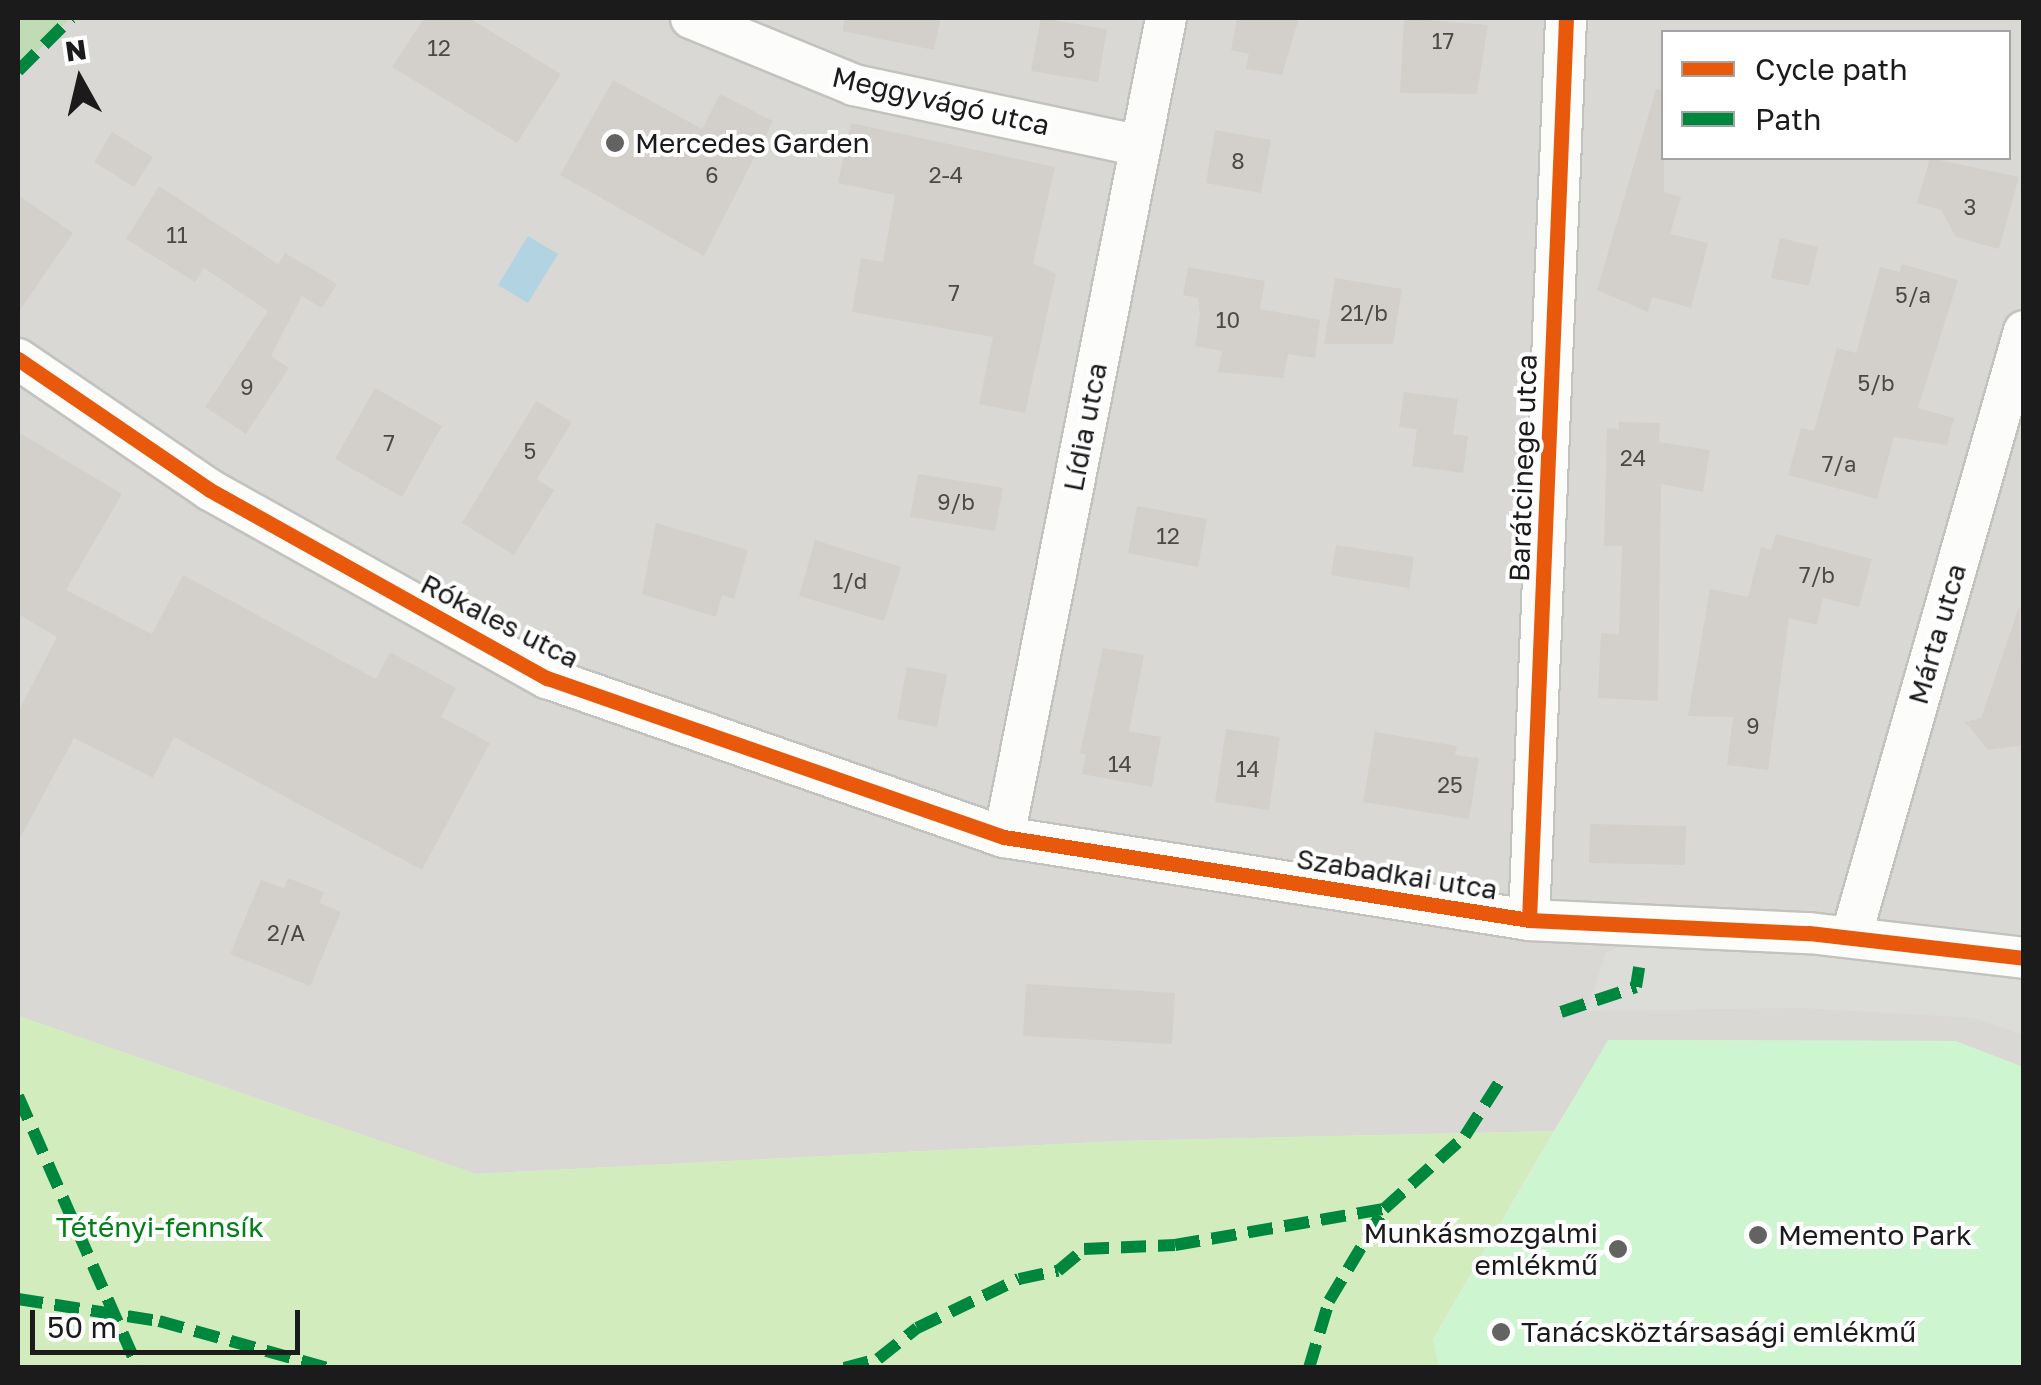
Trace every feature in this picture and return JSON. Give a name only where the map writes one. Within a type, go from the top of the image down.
[{"type":"street","name":"Meggyvágó utca","points":[[691,18],[854,85],[1141,146]]},
{"type":"street","name":"Lídia utca","points":[[1004,836],[1166,18]]},
{"type":"street","name":"Barátcinege utca","points":[[1529,920],[1566,18]]},
{"type":"street","name":"Márta utca","points":[[1852,938],[2024,331]]},
{"type":"street","name":"Rókales utca","points":[[18,359],[210,490],[547,678],[1004,836]]},
{"type":"street","name":"Szabadkai utca","points":[[1004,836],[1529,920],[1852,938],[2024,958]]},
{"type":"shaded area","points":[[71,18],[2023,18],[2023,1067],[1955,1041],[1609,1040],[1554,1131],[1121,1141],[476,1174],[18,1016],[18,71]]},
{"type":"shaded area","points":[[1636,940],[1808,948],[2023,974],[2023,1035],[1974,1018],[1802,1008],[1587,1011],[1606,952]]},
{"type":"green space","points":[[18,18],[71,18],[18,71]]},
{"type":"green space","name":"Tétényi-fennsík","points":[[18,1016],[476,1174],[1121,1141],[1554,1131],[1433,1339],[1439,1367],[18,1368]]},
{"type":"green space","name":"Memento Park","points":[[1608,1040],[1955,1041],[2023,1067],[2023,1367],[1439,1367],[1433,1340]]},
{"type":"water","points":[[528,236],[558,254],[528,303],[498,285]]},
{"type":"building","points":[[424,18],[469,18],[561,74],[517,143],[392,67]]},
{"type":"building","points":[[844,18],[941,18],[934,50],[843,31]]},
{"type":"building","points":[[1041,18],[1107,29],[1098,82],[1031,71]]},
{"type":"building","points":[[1237,18],[1299,18],[1282,75],[1246,69],[1249,54],[1231,50]]},
{"type":"building","points":[[1404,18],[1488,25],[1477,94],[1400,93]]},
{"type":"building","points":[[613,80],[702,129],[720,94],[773,121],[704,256],[560,175]]},
{"type":"building","points":[[1656,89],[1661,90],[1664,192],[1681,197],[1670,234],[1708,243],[1691,308],[1652,297],[1648,312],[1597,290]]},
{"type":"building","points":[[851,123],[1055,167],[1033,263],[1056,274],[1025,413],[979,404],[993,337],[852,312],[861,258],[883,262],[895,195],[838,183]]},
{"type":"building","points":[[1215,130],[1271,140],[1261,193],[1206,183]]},
{"type":"building","points":[[112,132],[153,157],[134,187],[94,162]]},
{"type":"building","points":[[1929,160],[2019,177],[1999,249],[1956,237],[1941,210],[1917,203]]},
{"type":"building","points":[[159,186],[278,264],[285,253],[337,284],[322,308],[302,296],[271,356],[289,368],[246,434],[205,407],[268,311],[204,268],[195,282],[126,239]]},
{"type":"building","points":[[18,195],[73,233],[18,313]]},
{"type":"building","points":[[1780,238],[1818,247],[1809,286],[1771,278]]},
{"type":"building","points":[[1902,264],[1958,280],[1918,408],[1954,418],[1947,445],[1894,437],[1877,499],[1788,475],[1801,428],[1814,431],[1837,348],[1856,353],[1880,267],[1900,272]]},
{"type":"building","points":[[1188,267],[1265,281],[1260,309],[1320,320],[1315,358],[1288,354],[1283,378],[1218,372],[1222,351],[1195,346],[1200,314],[1198,298],[1183,295]]},
{"type":"building","points":[[1335,278],[1402,289],[1393,344],[1324,344]]},
{"type":"building","points":[[375,388],[442,426],[402,497],[335,459]]},
{"type":"building","points":[[1404,392],[1458,399],[1453,434],[1468,436],[1463,473],[1412,466],[1417,429],[1399,427]]},
{"type":"building","points":[[536,401],[572,422],[537,479],[554,490],[514,555],[462,523]]},
{"type":"building","points":[[1619,422],[1660,423],[1659,442],[1710,450],[1703,492],[1661,484],[1658,701],[1598,698],[1601,633],[1619,634],[1622,546],[1604,546],[1607,428],[1619,429]]},
{"type":"building","points":[[18,432],[122,494],[66,590],[152,634],[183,575],[376,679],[390,652],[456,688],[441,717],[490,743],[422,870],[174,737],[153,778],[74,738],[18,842],[18,712],[57,637],[18,614]]},
{"type":"building","points":[[918,474],[1003,488],[995,531],[910,517]]},
{"type":"building","points":[[1137,506],[1207,519],[1198,567],[1128,553]]},
{"type":"building","points":[[656,523],[748,550],[734,599],[722,595],[716,617],[642,594]]},
{"type":"building","points":[[1776,534],[1872,559],[1859,607],[1823,598],[1817,625],[1789,618],[1768,770],[1727,765],[1733,717],[1688,716],[1710,589],[1748,597],[1761,547],[1771,550]]},
{"type":"building","points":[[815,540],[901,567],[884,621],[799,596]]},
{"type":"building","points":[[1336,545],[1414,557],[1409,588],[1331,575]]},
{"type":"building","points":[[2019,607],[2024,745],[1988,750],[1965,722],[1981,718]]},
{"type":"building","points":[[1103,648],[1144,655],[1129,731],[1161,737],[1152,787],[1082,774],[1086,754],[1080,753]]},
{"type":"building","points":[[907,667],[947,674],[937,727],[897,719]]},
{"type":"building","points":[[1226,729],[1280,737],[1269,810],[1215,802]]},
{"type":"building","points":[[1375,732],[1457,746],[1455,755],[1479,758],[1469,819],[1363,802]]},
{"type":"building","points":[[1590,824],[1686,826],[1685,865],[1589,863]]},
{"type":"building","points":[[288,878],[324,892],[319,903],[341,912],[310,986],[230,954],[261,880],[284,888]]},
{"type":"building","points":[[1026,984],[1175,993],[1172,1044],[1023,1036]]},
{"type":"marked path","points":[[18,71],[71,18]]},
{"type":"marked path","points":[[1561,1012],[1636,987],[1639,967]]},
{"type":"marked path","points":[[1309,1368],[1329,1301],[1384,1209],[1465,1136],[1502,1078]]},
{"type":"marked path","points":[[18,1096],[138,1368]]},
{"type":"marked path","points":[[844,1368],[878,1359],[917,1328],[1019,1279],[1058,1271],[1084,1249],[1175,1245],[1384,1209]]},
{"type":"marked path","points":[[18,1299],[159,1321],[327,1368]]},
{"type":"cycle path","points":[[1529,920],[1566,18]]},
{"type":"cycle path","points":[[18,359],[210,490],[547,678],[1004,837],[1529,920],[1809,933],[2024,958]]},
{"type":"place","name":"Mercedes Garden","points":[[615,143]]},
{"type":"place","name":"Memento Park","points":[[1758,1235]]},
{"type":"place","name":"Munkásmozgalmi emlékmű","points":[[1618,1249]]},
{"type":"place","name":"Tanácsköztársasági emlékmű","points":[[1501,1332]]}]
